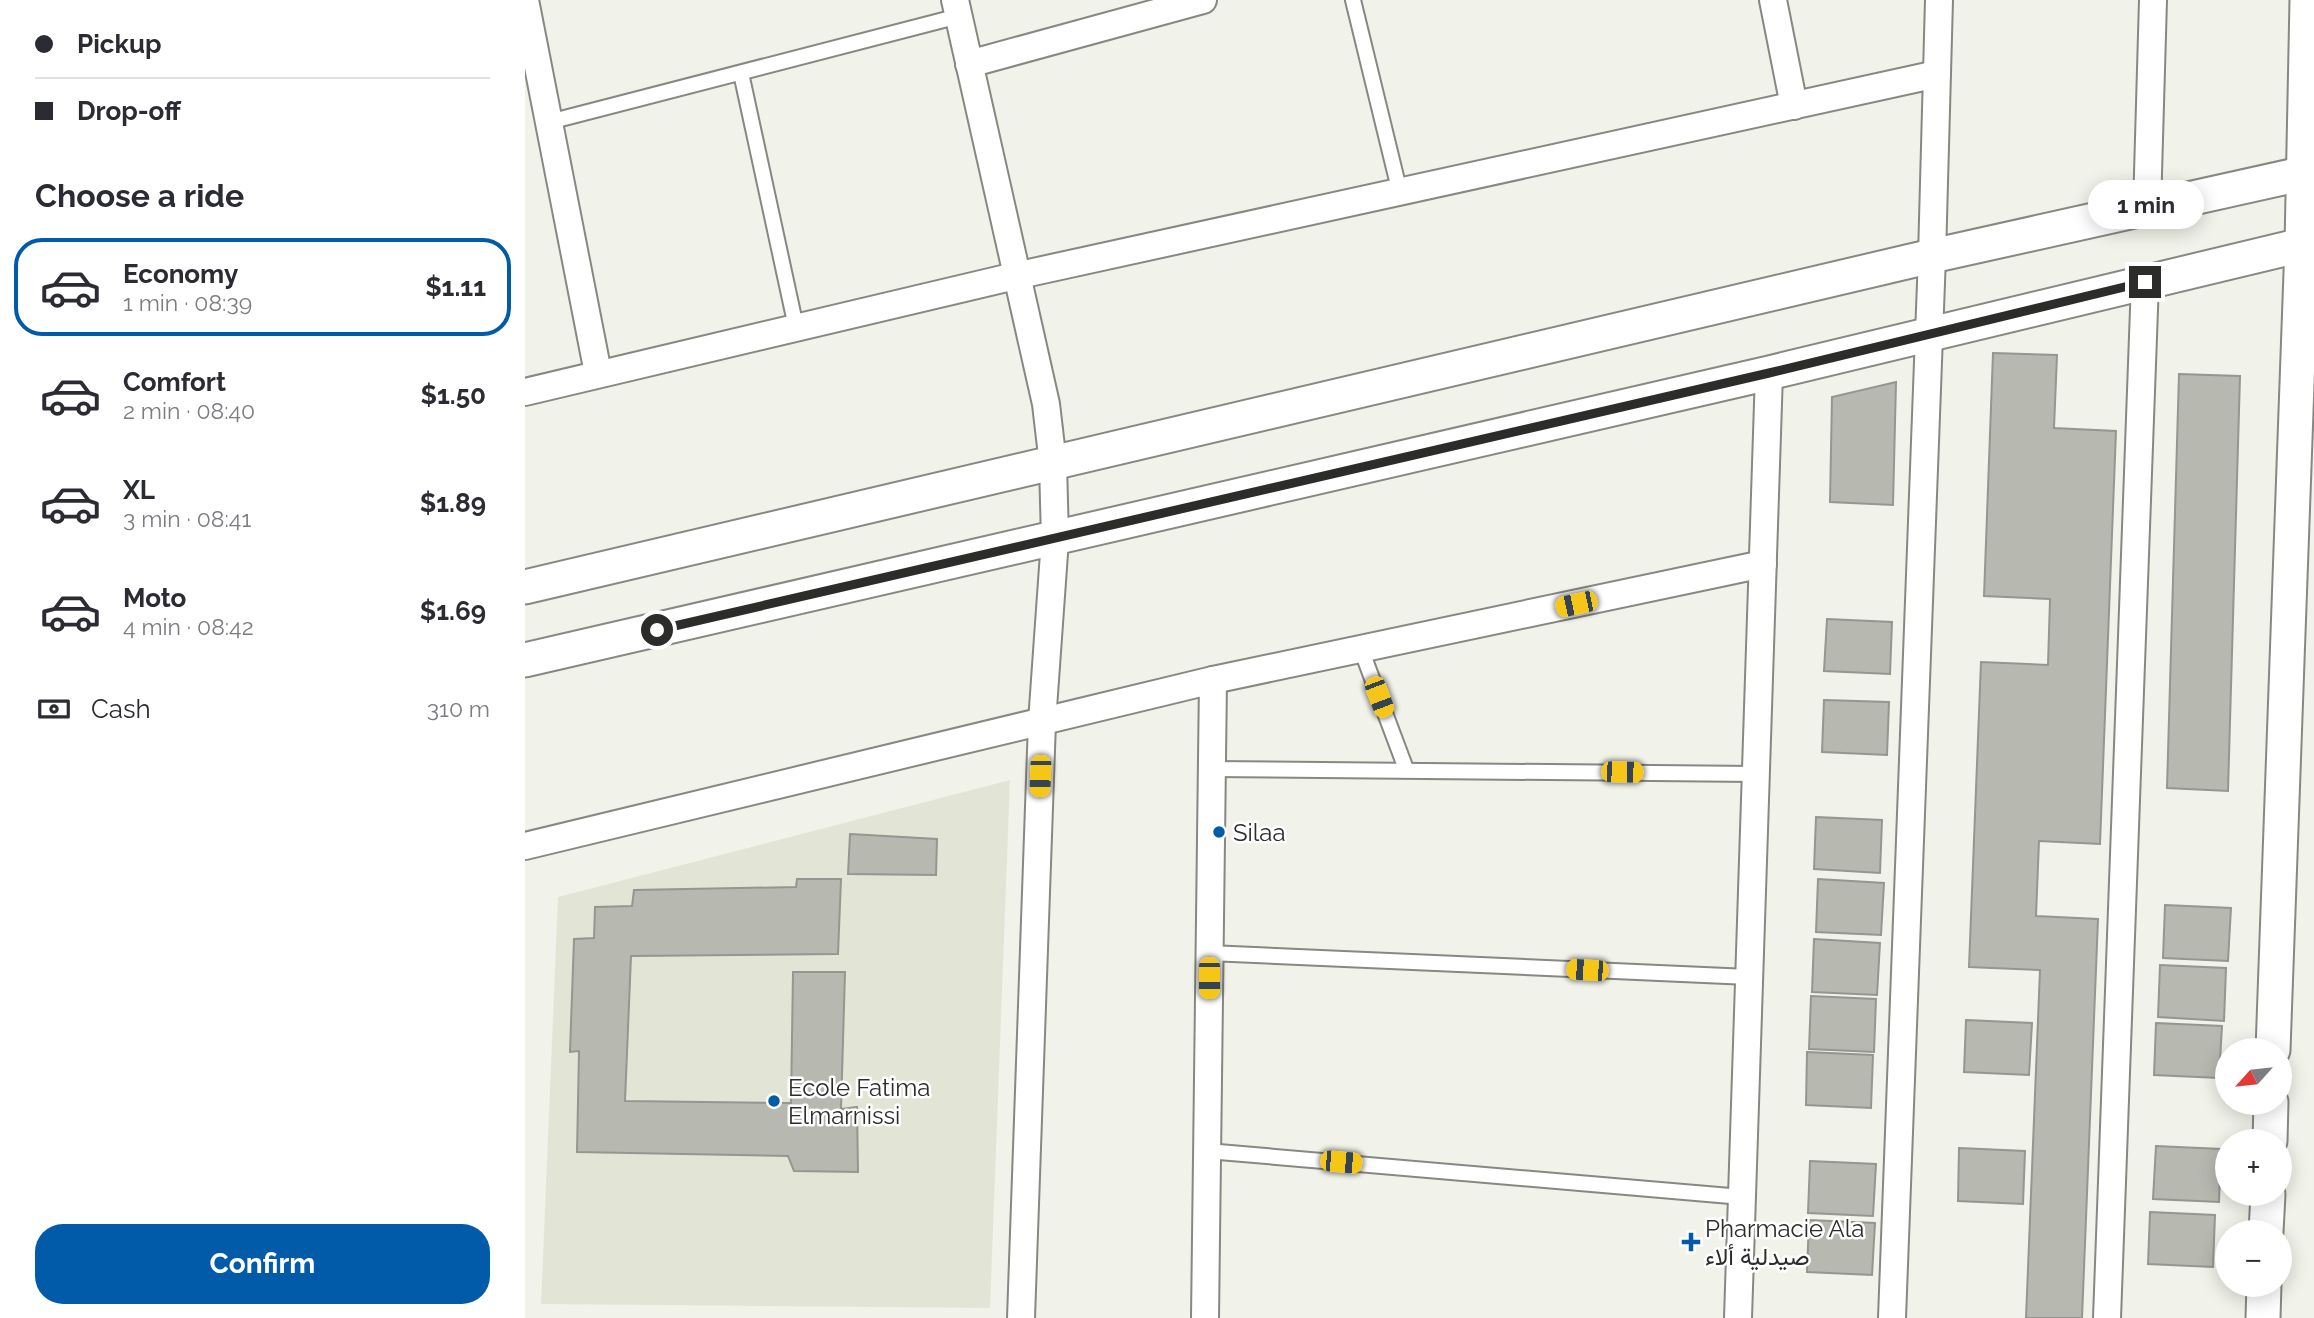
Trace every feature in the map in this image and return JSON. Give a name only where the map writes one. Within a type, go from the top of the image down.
[{"type":"street","points":[[525,0],[598,373]]},
{"type":"street","points":[[969,64],[1203,0]]},
{"type":"street","points":[[1773,0],[1794,106]]},
{"type":"street","points":[[1892,1318],[1932,256],[1939,0]]},
{"type":"street","points":[[2147,208],[2153,0]]},
{"type":"street","points":[[2274,1038],[2308,243],[2307,0]]},
{"type":"street","points":[[957,8],[1015,276],[1046,404],[1053,464],[1055,539],[1042,722],[1021,1318]]},
{"type":"street","points":[[525,392],[1015,276],[1937,74]]},
{"type":"street","points":[[525,587],[1932,256],[2308,172]]},
{"type":"street","points":[[525,660],[1769,373],[2308,243]]},
{"type":"street","points":[[2107,1318],[2145,282]]},
{"type":"street","points":[[1738,1318],[1769,373]]},
{"type":"street","points":[[525,846],[1213,680],[1763,564]]},
{"type":"street","points":[[1205,1318],[1213,680]]},
{"type":"street","points":[[2263,1318],[2264,1297]]},
{"type":"lane","points":[[1353,0],[1400,193]]},
{"type":"lane","points":[[549,121],[741,73],[957,8]]},
{"type":"lane","points":[[741,73],[796,327]]},
{"type":"lane","points":[[1361,649],[1406,769]]},
{"type":"lane","points":[[1212,769],[1756,774]]},
{"type":"lane","points":[[1209,953],[1749,977]]},
{"type":"lane","points":[[1207,1151],[1742,1197]]},
{"type":"shaded area","name":"Ecole Fatima Elmarnissi","points":[[1010,780],[990,1308],[541,1304],[558,897]]},
{"type":"building","points":[[1993,353],[2057,355],[2054,428],[2116,431],[2100,844],[2039,841],[2036,916],[2098,919],[2082,1318],[2026,1318],[2040,970],[1969,967],[1981,662],[2048,665],[2050,599],[1984,596]]},
{"type":"building","points":[[2179,374],[2240,376],[2228,791],[2167,788]]},
{"type":"building","points":[[1896,382],[1893,505],[1830,502],[1832,397]]},
{"type":"building","points":[[1827,619],[1892,622],[1890,674],[1824,671]]},
{"type":"building","points":[[1824,700],[1889,702],[1887,755],[1822,752]]},
{"type":"building","points":[[1816,817],[1882,820],[1880,873],[1814,869]]},
{"type":"building","points":[[850,834],[937,839],[936,875],[848,874]]},
{"type":"building","points":[[797,879],[841,879],[838,954],[631,956],[625,1101],[791,1103],[793,972],[845,972],[841,1109],[857,1107],[858,1172],[794,1171],[788,1156],[577,1152],[579,1051],[570,1052],[574,939],[594,938],[595,907],[632,906],[634,890],[796,887]]},
{"type":"building","points":[[1818,879],[1884,883],[1881,935],[1816,932]]},
{"type":"building","points":[[2165,905],[2231,908],[2228,961],[2163,958]]},
{"type":"building","points":[[1814,939],[1880,943],[1877,995],[1812,992]]},
{"type":"building","points":[[2160,965],[2226,968],[2224,1021],[2158,1017]]},
{"type":"building","points":[[1811,996],[1876,999],[1874,1052],[1809,1049]]},
{"type":"building","points":[[1966,1020],[2032,1023],[2029,1075],[1964,1072]]},
{"type":"building","points":[[2156,1023],[2222,1026],[2221,1038],[2215,1038],[2215,1078],[2154,1075]]},
{"type":"building","points":[[1807,1052],[1873,1055],[1871,1108],[1806,1105]]},
{"type":"building","points":[[2156,1146],[2215,1149],[2215,1202],[2153,1199]]},
{"type":"building","points":[[1959,1148],[2025,1151],[2023,1204],[1958,1201]]},
{"type":"building","points":[[1810,1161],[1876,1164],[1873,1216],[1808,1213]]},
{"type":"building","points":[[2150,1212],[2215,1215],[2213,1267],[2148,1264]]},
{"type":"building","points":[[1809,1220],[1875,1223],[1872,1275],[1807,1272]]},
{"type":"place","name":"Silaa","points":[[1219,832]]},
{"type":"place","name":"Ecole Fatima Elmarnissi","points":[[774,1101]]},
{"type":"place","name":"Pharmacie Ala صيدلية ألاء","points":[[1691,1242]]},
{"type":"route","points":[[657,630],[1769,373],[2145,282]]}]
